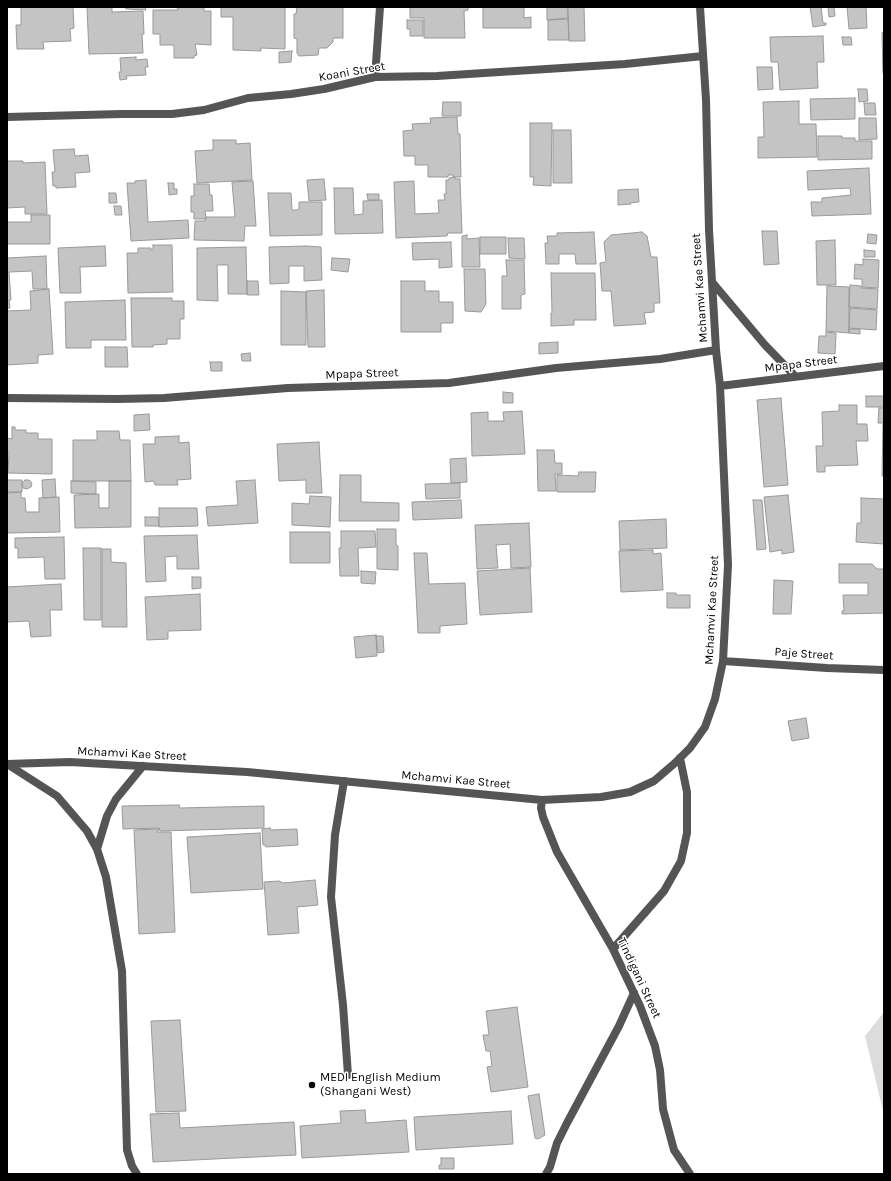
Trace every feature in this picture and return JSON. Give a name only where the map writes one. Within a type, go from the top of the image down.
[{"type":"street","points":[[375,77],[380,7]]},
{"type":"street","name":"Mchamvi Kae Street","points":[[7,764],[70,762],[247,772],[542,800],[601,797],[630,792],[654,781],[690,748],[705,727],[715,699],[723,661],[728,565],[720,386],[716,350],[709,230],[706,100],[700,7]]},
{"type":"street","name":"Koani Street","points":[[7,117],[172,114],[204,110],[248,98],[324,89],[375,77],[436,76],[625,64],[703,56]]},
{"type":"street","points":[[712,282],[765,345],[795,376]]},
{"type":"street","name":"Mpapa Street","points":[[7,398],[164,398],[288,388],[449,383],[556,368],[660,360],[716,350]]},
{"type":"street","name":"Mpapa Street","points":[[720,386],[884,366]]},
{"type":"street","name":"Paje Street","points":[[723,661],[884,670]]},
{"type":"street","points":[[613,949],[664,891],[681,861],[687,834],[687,792],[680,758]]},
{"type":"street","points":[[7,764],[57,796],[87,831],[97,849],[106,877],[122,971],[127,1150],[132,1166],[137,1174]]},
{"type":"street","points":[[97,849],[107,816],[116,799],[143,766]]},
{"type":"street","points":[[344,781],[335,835],[331,897],[343,1005],[348,1075]]},
{"type":"street","name":"Tindigani Street","points":[[542,800],[543,817],[557,852],[613,949],[634,993],[655,1046],[660,1070],[663,1109],[674,1150],[690,1174]]},
{"type":"street","points":[[546,1174],[567,1123],[619,1026],[634,993]]},
{"type":"shaded area","points":[[884,1012],[884,1112],[865,1036]]},
{"type":"building","points":[[21,7],[73,7],[74,28],[70,29],[71,41],[43,42],[44,49],[17,49],[16,25],[21,25]]},
{"type":"building","points":[[87,7],[112,7],[112,12],[143,11],[143,53],[89,54]]},
{"type":"building","points":[[125,7],[145,7],[146,10],[126,9]]},
{"type":"building","points":[[172,7],[204,7],[204,11],[211,11],[211,45],[195,44],[197,55],[194,56],[194,58],[174,58],[174,45],[160,45],[160,34],[153,34],[153,10],[178,10],[178,8]]},
{"type":"building","points":[[221,7],[285,7],[285,49],[261,48],[261,51],[233,50],[233,17],[221,17]]},
{"type":"building","points":[[297,7],[343,7],[343,38],[333,38],[333,42],[327,48],[319,48],[318,55],[299,56],[297,53],[297,39],[294,38],[294,14],[296,14]]},
{"type":"building","points":[[410,7],[468,7],[468,10],[464,11],[465,38],[424,38],[424,18],[410,18]]},
{"type":"building","points":[[483,7],[524,7],[524,18],[531,17],[531,28],[483,28]]},
{"type":"building","points":[[547,7],[567,7],[568,18],[547,20]]},
{"type":"building","points":[[568,7],[584,7],[585,41],[569,41]]},
{"type":"building","points":[[810,7],[821,7],[823,23],[826,23],[826,25],[813,27]]},
{"type":"building","points":[[828,7],[834,7],[835,16],[829,17]]},
{"type":"building","points":[[847,7],[866,7],[867,28],[849,29]]},
{"type":"building","points":[[568,19],[569,40],[548,40],[548,20]]},
{"type":"building","points":[[407,20],[423,20],[423,36],[410,36],[410,29],[407,29]]},
{"type":"building","points":[[882,33],[884,33],[884,73],[883,73]]},
{"type":"building","points":[[823,36],[824,62],[817,62],[818,88],[780,90],[778,62],[771,62],[770,37]]},
{"type":"building","points":[[842,37],[851,37],[852,45],[843,45]]},
{"type":"building","points":[[292,51],[291,62],[279,63],[279,52]]},
{"type":"building","points":[[136,57],[136,60],[147,59],[148,67],[145,67],[146,75],[126,76],[127,79],[120,80],[120,58]]},
{"type":"building","points":[[757,67],[772,67],[773,89],[758,90]]},
{"type":"building","points":[[858,89],[867,89],[868,101],[859,102]]},
{"type":"building","points":[[855,98],[855,119],[811,120],[810,99]]},
{"type":"building","points":[[799,101],[799,124],[816,124],[817,157],[758,158],[758,137],[764,137],[763,102]]},
{"type":"building","points":[[443,102],[461,102],[461,116],[442,116]]},
{"type":"building","points":[[864,103],[875,103],[876,115],[865,115]]},
{"type":"building","points":[[457,117],[458,134],[460,134],[461,177],[453,177],[453,175],[448,175],[448,177],[428,177],[428,165],[415,165],[415,156],[404,156],[403,131],[413,130],[412,124],[431,123],[430,118]]},
{"type":"building","points":[[859,118],[876,118],[877,139],[859,140]]},
{"type":"building","points":[[530,123],[552,123],[551,186],[533,185],[534,177],[530,177]]},
{"type":"building","points":[[553,130],[571,130],[572,183],[553,183]]},
{"type":"building","points":[[818,136],[842,136],[842,138],[855,138],[855,141],[872,141],[872,159],[818,160]]},
{"type":"building","points":[[213,140],[236,140],[236,144],[250,143],[252,180],[197,183],[195,151],[213,150]]},
{"type":"building","points":[[74,149],[75,156],[88,155],[90,172],[75,173],[76,187],[56,188],[56,186],[53,186],[52,172],[55,172],[53,150]]},
{"type":"building","points":[[7,161],[23,161],[23,163],[45,162],[47,214],[25,214],[25,207],[7,208]]},
{"type":"building","points":[[869,168],[871,214],[812,216],[811,202],[822,202],[822,198],[851,195],[850,188],[808,190],[807,171]]},
{"type":"building","points":[[455,177],[455,179],[460,179],[462,233],[448,233],[447,236],[396,238],[394,182],[414,181],[415,214],[439,213],[438,200],[445,200],[444,194],[446,194],[446,180]]},
{"type":"building","points":[[324,179],[326,200],[309,201],[307,180]]},
{"type":"building","points":[[146,180],[148,222],[188,220],[189,238],[131,241],[127,183],[135,183],[135,181]]},
{"type":"building","points":[[253,181],[256,226],[245,226],[244,241],[194,240],[195,221],[205,221],[206,217],[235,217],[232,182]]},
{"type":"building","points":[[168,183],[174,183],[174,189],[177,189],[177,194],[169,195]]},
{"type":"building","points":[[194,184],[209,184],[210,195],[212,195],[213,211],[205,211],[206,219],[194,219],[194,212],[191,212],[191,196],[194,196]]},
{"type":"building","points":[[334,188],[353,188],[354,215],[363,214],[363,201],[382,200],[383,233],[335,234]]},
{"type":"building","points":[[638,189],[639,202],[618,205],[618,190]]},
{"type":"building","points":[[109,193],[116,193],[117,203],[109,203]]},
{"type":"building","points":[[268,193],[291,193],[292,210],[299,209],[299,202],[322,202],[322,235],[270,236]]},
{"type":"building","points":[[367,194],[379,194],[379,200],[368,200]]},
{"type":"building","points":[[114,206],[121,206],[122,215],[115,215]]},
{"type":"building","points":[[31,215],[50,215],[50,244],[7,244],[7,222],[31,222]]},
{"type":"building","points":[[762,231],[777,231],[779,264],[764,265]]},
{"type":"building","points":[[594,232],[596,264],[576,264],[575,254],[559,254],[559,264],[546,264],[545,243],[548,243],[547,236],[557,236],[557,233]]},
{"type":"building","points":[[642,232],[647,236],[651,257],[657,257],[660,303],[654,303],[654,312],[644,313],[646,324],[614,326],[611,291],[602,291],[600,263],[606,262],[604,242],[611,235]]},
{"type":"building","points":[[868,234],[877,235],[876,244],[867,243]]},
{"type":"building","points":[[467,235],[467,239],[479,238],[480,267],[462,267],[462,236]]},
{"type":"building","points":[[480,237],[506,237],[506,254],[480,254]]},
{"type":"building","points":[[508,238],[524,238],[525,259],[509,258]]},
{"type":"building","points":[[835,240],[836,285],[817,285],[816,241]]},
{"type":"building","points":[[451,242],[452,267],[439,268],[439,259],[413,260],[412,243]]},
{"type":"building","points":[[153,245],[172,245],[173,292],[128,293],[127,253],[138,253],[138,248],[151,248],[151,250],[153,250]]},
{"type":"building","points":[[105,246],[106,266],[80,267],[81,293],[60,293],[58,248]]},
{"type":"building","points":[[246,247],[247,294],[228,294],[228,265],[217,265],[218,301],[197,300],[197,248]]},
{"type":"building","points":[[269,247],[321,247],[322,280],[304,281],[304,266],[289,266],[289,283],[270,284]]},
{"type":"building","points":[[864,250],[875,251],[875,257],[864,257]]},
{"type":"building","points":[[46,256],[47,289],[33,289],[32,271],[9,272],[11,300],[9,300],[10,308],[7,308],[7,258]]},
{"type":"building","points":[[332,258],[350,259],[348,272],[331,270]]},
{"type":"building","points":[[863,259],[879,260],[878,288],[862,287],[862,279],[854,279],[855,264],[863,265]]},
{"type":"building","points":[[506,260],[524,260],[525,294],[521,295],[521,309],[502,309],[502,276],[507,276]]},
{"type":"building","points":[[464,269],[485,269],[486,304],[481,312],[465,311]]},
{"type":"building","points":[[551,273],[595,273],[596,320],[574,320],[574,325],[551,326]]},
{"type":"building","points":[[247,281],[258,281],[259,295],[247,295]]},
{"type":"building","points":[[401,281],[425,281],[425,291],[439,291],[439,302],[453,302],[453,323],[441,323],[441,332],[401,332]]},
{"type":"building","points":[[850,285],[861,286],[861,288],[878,289],[877,309],[849,307]]},
{"type":"building","points":[[827,286],[849,287],[849,333],[826,331]]},
{"type":"building","points":[[49,289],[53,354],[38,355],[38,363],[7,365],[7,311],[31,310],[30,291]]},
{"type":"building","points":[[324,290],[325,347],[308,347],[306,291]]},
{"type":"building","points":[[281,291],[306,292],[306,345],[281,345]]},
{"type":"building","points":[[131,298],[172,298],[172,301],[184,301],[184,319],[180,319],[180,339],[167,339],[167,344],[153,345],[153,347],[132,347]]},
{"type":"building","points":[[125,300],[126,340],[91,340],[91,348],[66,348],[65,302]]},
{"type":"building","points":[[850,308],[877,310],[876,330],[849,328]]},
{"type":"building","points":[[849,329],[860,329],[860,334],[849,333]]},
{"type":"building","points":[[826,332],[836,333],[835,354],[818,353],[819,336],[826,336]]},
{"type":"building","points":[[558,342],[558,353],[539,354],[539,343]]},
{"type":"building","points":[[105,347],[127,347],[128,367],[105,367]]},
{"type":"building","points":[[250,353],[251,361],[242,361],[241,354]]},
{"type":"building","points":[[210,362],[222,362],[222,371],[211,371]]},
{"type":"building","points":[[503,392],[513,393],[513,403],[503,403]]},
{"type":"building","points":[[866,396],[884,396],[884,407],[866,407]]},
{"type":"building","points":[[781,398],[788,485],[764,487],[757,400]]},
{"type":"building","points":[[839,405],[857,405],[857,424],[867,424],[868,441],[856,441],[858,465],[825,466],[825,472],[817,472],[816,446],[823,446],[822,412],[839,411]]},
{"type":"building","points":[[879,408],[884,408],[884,476],[882,476],[883,423],[878,423]]},
{"type":"building","points":[[522,411],[525,454],[472,456],[471,413],[488,412],[488,421],[504,421],[503,412]]},
{"type":"building","points":[[149,414],[150,430],[134,431],[134,415]]},
{"type":"building","points":[[12,427],[15,427],[15,430],[26,430],[26,433],[38,433],[38,439],[52,439],[52,474],[8,473],[9,452],[7,452],[7,438],[12,439]]},
{"type":"building","points":[[97,431],[119,431],[120,440],[130,440],[131,481],[73,481],[73,440],[97,440]]},
{"type":"building","points":[[179,436],[179,443],[189,442],[191,479],[177,480],[178,485],[155,485],[154,481],[145,482],[143,444],[155,444],[155,437]]},
{"type":"building","points":[[319,442],[322,493],[306,493],[306,480],[279,481],[277,444]]},
{"type":"building","points":[[537,450],[554,450],[555,463],[562,463],[562,474],[555,474],[556,491],[538,491]]},
{"type":"building","points":[[466,458],[467,482],[451,483],[450,459]]},
{"type":"building","points":[[579,472],[596,472],[595,492],[557,492],[557,475],[578,476]]},
{"type":"building","points":[[340,475],[361,475],[361,502],[399,503],[399,521],[339,521]]},
{"type":"building","points":[[55,479],[56,497],[43,498],[42,480]]},
{"type":"building","points":[[7,480],[22,480],[22,492],[7,492]]},
{"type":"building","points":[[25,480],[29,480],[32,483],[31,487],[27,489],[23,488],[22,483]]},
{"type":"building","points":[[255,480],[258,523],[208,526],[206,507],[238,505],[236,481]]},
{"type":"building","points":[[71,481],[96,482],[96,494],[71,493]]},
{"type":"building","points":[[109,481],[131,481],[131,527],[75,528],[74,495],[99,494],[99,508],[109,508]]},
{"type":"building","points":[[460,483],[460,498],[426,499],[425,484]]},
{"type":"building","points":[[21,492],[21,498],[25,498],[26,512],[39,512],[39,498],[59,497],[60,532],[7,533],[7,493]]},
{"type":"building","points":[[788,495],[794,552],[782,554],[782,550],[770,552],[764,497]]},
{"type":"building","points":[[310,496],[331,497],[330,527],[292,525],[292,503],[309,504]]},
{"type":"building","points":[[861,498],[884,499],[884,544],[856,542],[857,523],[861,523]]},
{"type":"building","points":[[461,500],[462,518],[413,520],[412,502]]},
{"type":"building","points":[[753,500],[762,500],[766,549],[757,550]]},
{"type":"building","points":[[159,508],[197,508],[198,526],[159,527]]},
{"type":"building","points":[[145,517],[158,517],[159,526],[145,526]]},
{"type":"building","points":[[666,519],[667,548],[620,550],[619,521]]},
{"type":"building","points":[[529,523],[531,567],[511,568],[510,544],[496,545],[498,568],[477,569],[475,525]]},
{"type":"building","points":[[377,529],[396,529],[398,570],[377,569]]},
{"type":"building","points":[[341,531],[375,531],[376,547],[358,548],[359,576],[340,576],[339,548],[341,548]]},
{"type":"building","points":[[290,532],[330,532],[330,563],[290,563]]},
{"type":"building","points":[[197,535],[199,569],[177,569],[177,556],[165,557],[166,581],[146,582],[144,536]]},
{"type":"building","points":[[64,537],[65,579],[45,579],[44,557],[18,558],[18,548],[15,548],[15,538]]},
{"type":"building","points":[[83,548],[101,548],[101,620],[84,620]]},
{"type":"building","points":[[102,549],[111,549],[111,562],[126,563],[127,627],[102,627]]},
{"type":"building","points":[[653,550],[653,554],[661,553],[663,590],[621,592],[619,551]]},
{"type":"building","points":[[414,553],[427,553],[429,584],[465,583],[467,624],[440,626],[440,633],[418,633]]},
{"type":"building","points":[[839,564],[872,564],[877,569],[884,569],[884,613],[842,614],[842,611],[844,611],[843,595],[868,595],[868,583],[839,583]]},
{"type":"building","points":[[530,568],[532,612],[480,615],[477,571]]},
{"type":"building","points":[[361,571],[376,572],[375,584],[361,583]]},
{"type":"building","points":[[192,577],[201,577],[201,588],[192,589]]},
{"type":"building","points":[[774,580],[793,581],[791,614],[773,614]]},
{"type":"building","points":[[61,584],[62,610],[50,610],[51,636],[31,637],[29,621],[7,622],[7,587]]},
{"type":"building","points":[[667,593],[676,593],[676,595],[690,595],[690,608],[667,608]]},
{"type":"building","points":[[200,594],[201,630],[168,631],[168,639],[147,640],[145,597]]},
{"type":"building","points":[[376,635],[377,656],[356,658],[354,637]]},
{"type":"building","points":[[376,636],[383,636],[384,652],[378,653]]},
{"type":"building","points":[[806,718],[809,738],[792,741],[788,721]]},
{"type":"building","points":[[179,805],[180,808],[264,806],[264,828],[160,831],[159,828],[123,829],[122,806]]},
{"type":"building","points":[[270,828],[271,830],[297,829],[298,845],[266,847],[263,845],[262,829]]},
{"type":"building","points":[[159,829],[157,832],[171,832],[175,932],[139,934],[134,830]]},
{"type":"building","points":[[260,833],[263,889],[191,893],[187,837]]},
{"type":"building","points":[[315,880],[318,905],[297,907],[299,933],[268,935],[264,882],[279,881],[283,883]]},
{"type":"building","points":[[517,1007],[528,1087],[491,1092],[487,1067],[492,1066],[490,1051],[486,1051],[483,1035],[489,1035],[486,1011]]},
{"type":"building","points":[[180,1020],[186,1111],[156,1112],[151,1021]]},
{"type":"building","points":[[539,1094],[545,1135],[538,1139],[535,1138],[528,1096]]},
{"type":"building","points":[[365,1110],[366,1123],[406,1120],[409,1152],[302,1158],[300,1126],[341,1123],[340,1111]]},
{"type":"building","points":[[511,1111],[513,1144],[416,1150],[414,1117]]},
{"type":"building","points":[[179,1113],[180,1128],[294,1122],[296,1155],[153,1162],[150,1114]]},
{"type":"building","points":[[441,1158],[454,1158],[454,1169],[439,1169],[439,1165],[441,1165]]},
{"type":"place","name":"MEDI English Medium (Shangani West)","points":[[312,1085]]}]
